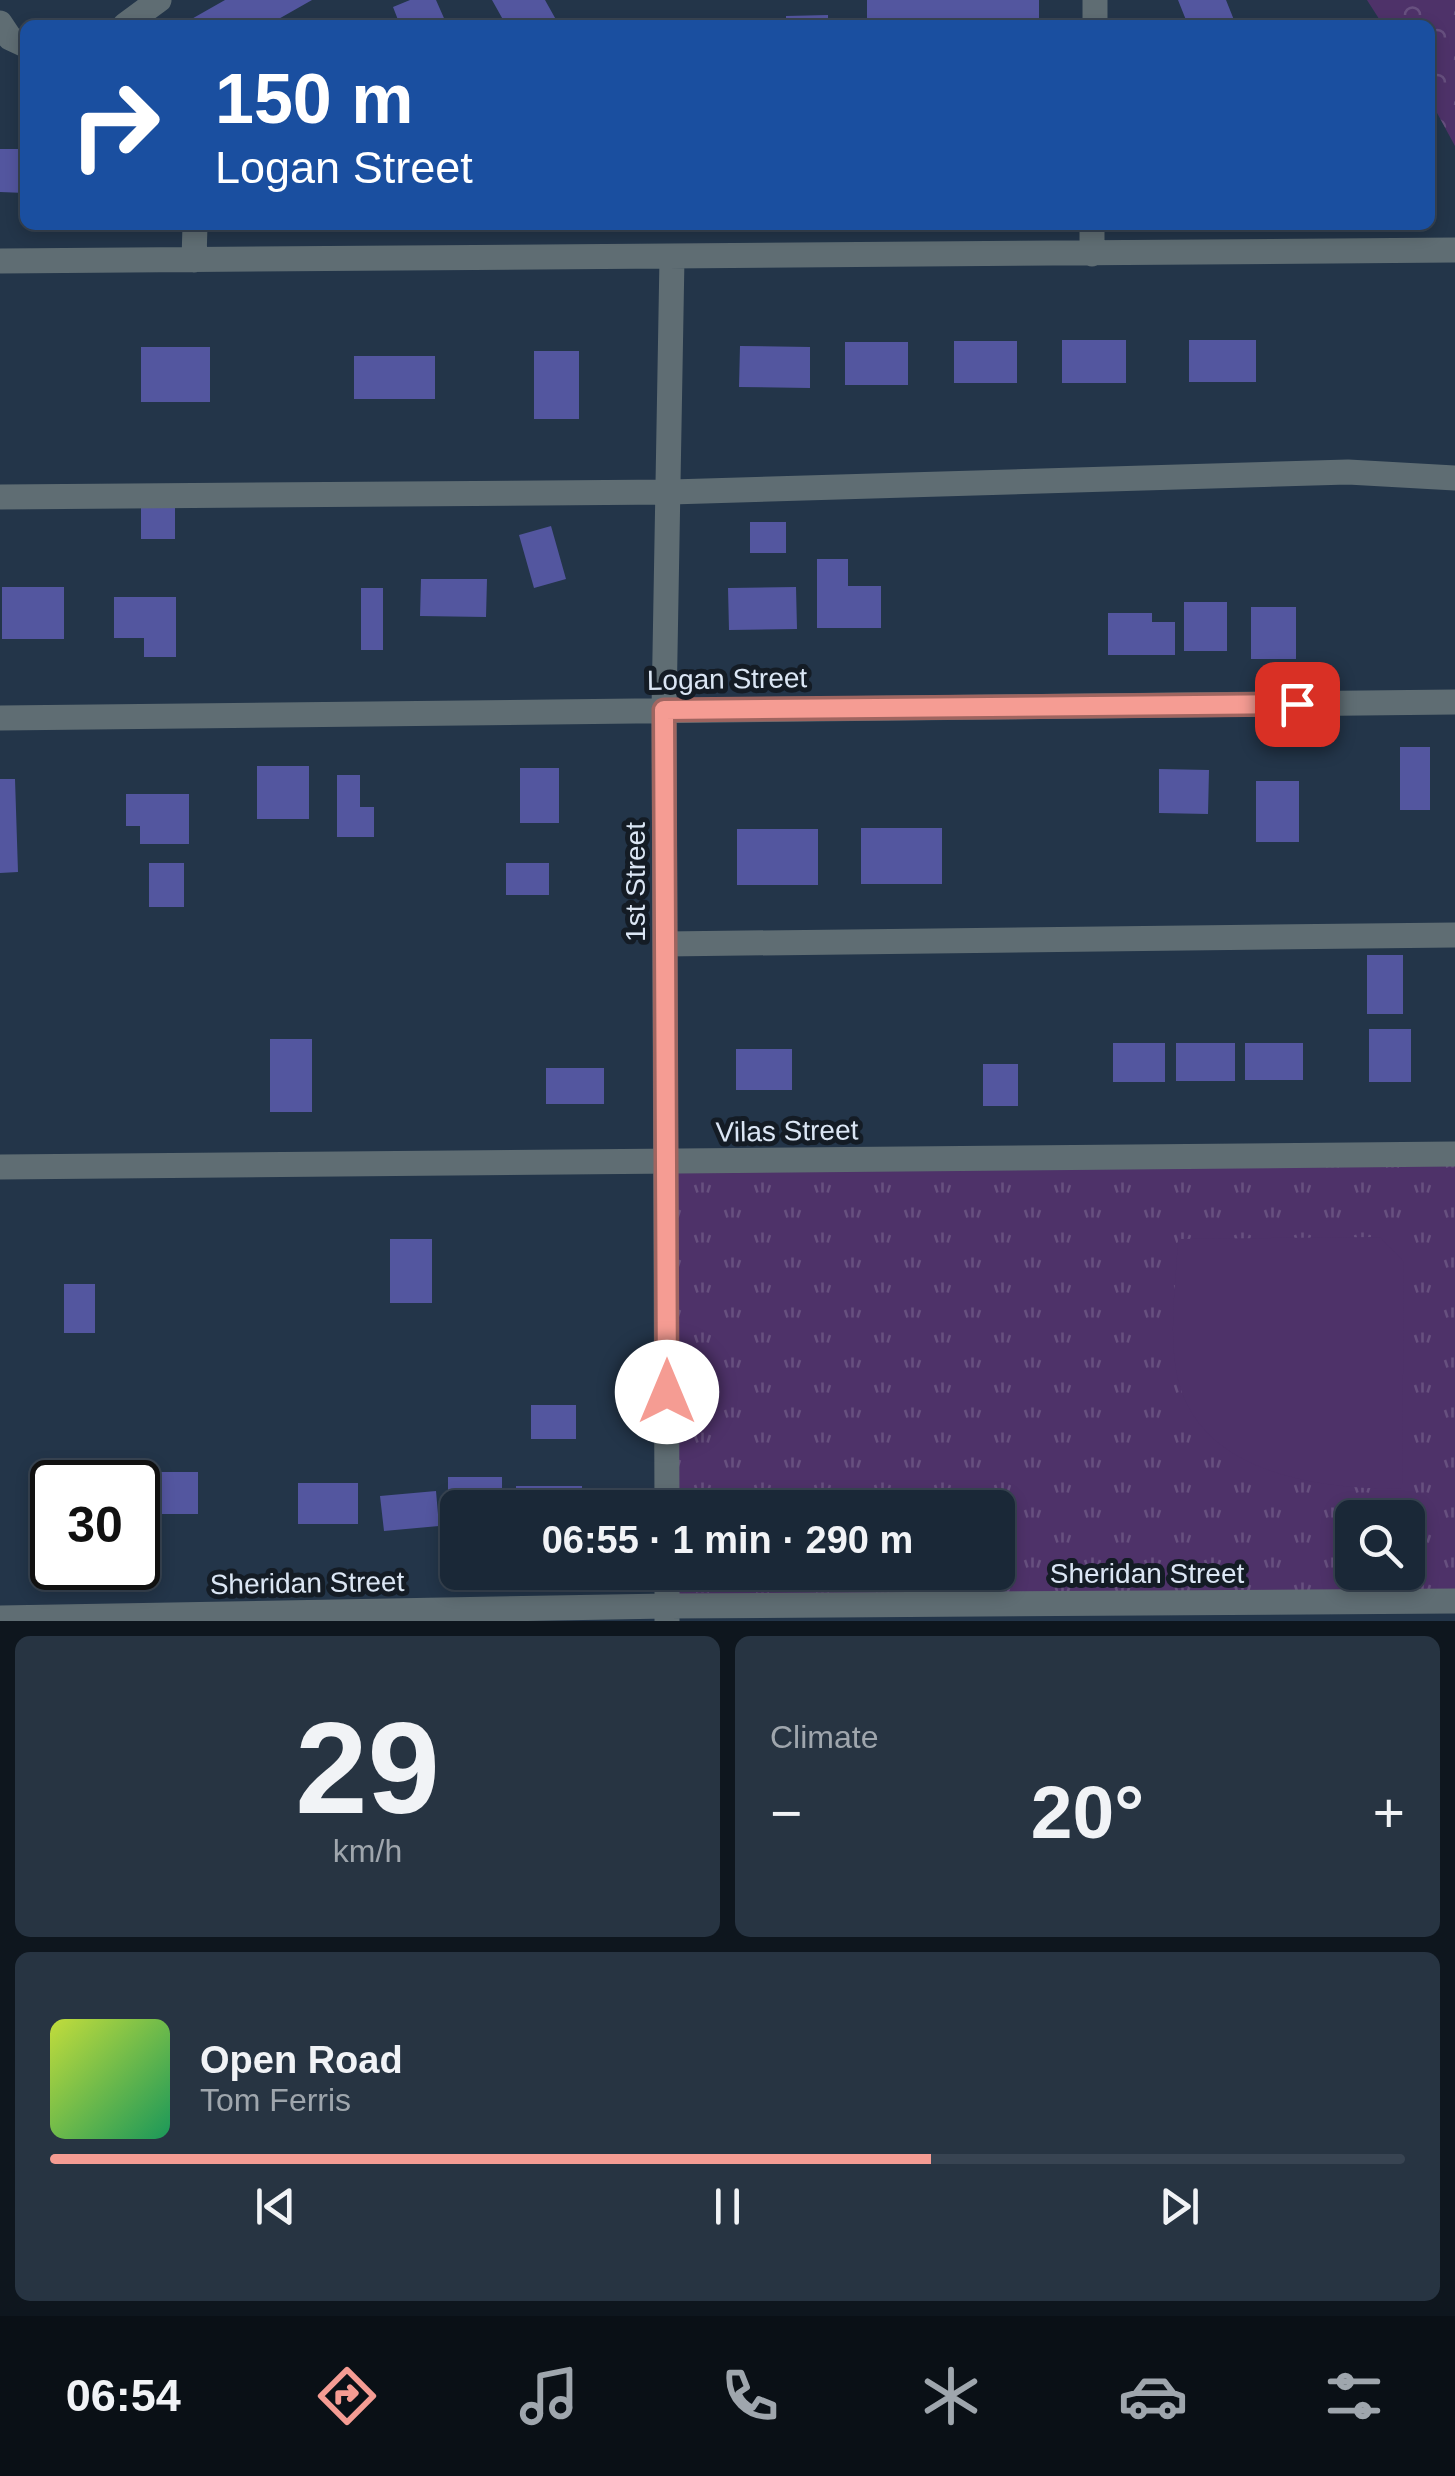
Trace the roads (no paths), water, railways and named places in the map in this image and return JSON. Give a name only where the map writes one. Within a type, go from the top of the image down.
[{"type":"street","points":[[132,20],[158,0]]},
{"type":"street","points":[[0,23],[10,38],[20,43]]},
{"type":"street","points":[[194,230],[194,260]]},
{"type":"street","points":[[1092,230],[1092,254]]},
{"type":"street","points":[[0,261],[1455,250]]},
{"type":"street","name":"1st Street","points":[[667,1490],[664,710],[671,492],[672,257]]},
{"type":"street","points":[[0,497],[671,492],[1348,472],[1455,478]]},
{"type":"street","name":"Logan Street","points":[[0,718],[1455,702]]},
{"type":"street","points":[[665,944],[1455,936]]},
{"type":"street","name":"Vilas Street","points":[[0,1167],[1455,1154]]},
{"type":"street","name":"Sheridan Street","points":[[0,1618],[668,1614],[1455,1601]]}]
